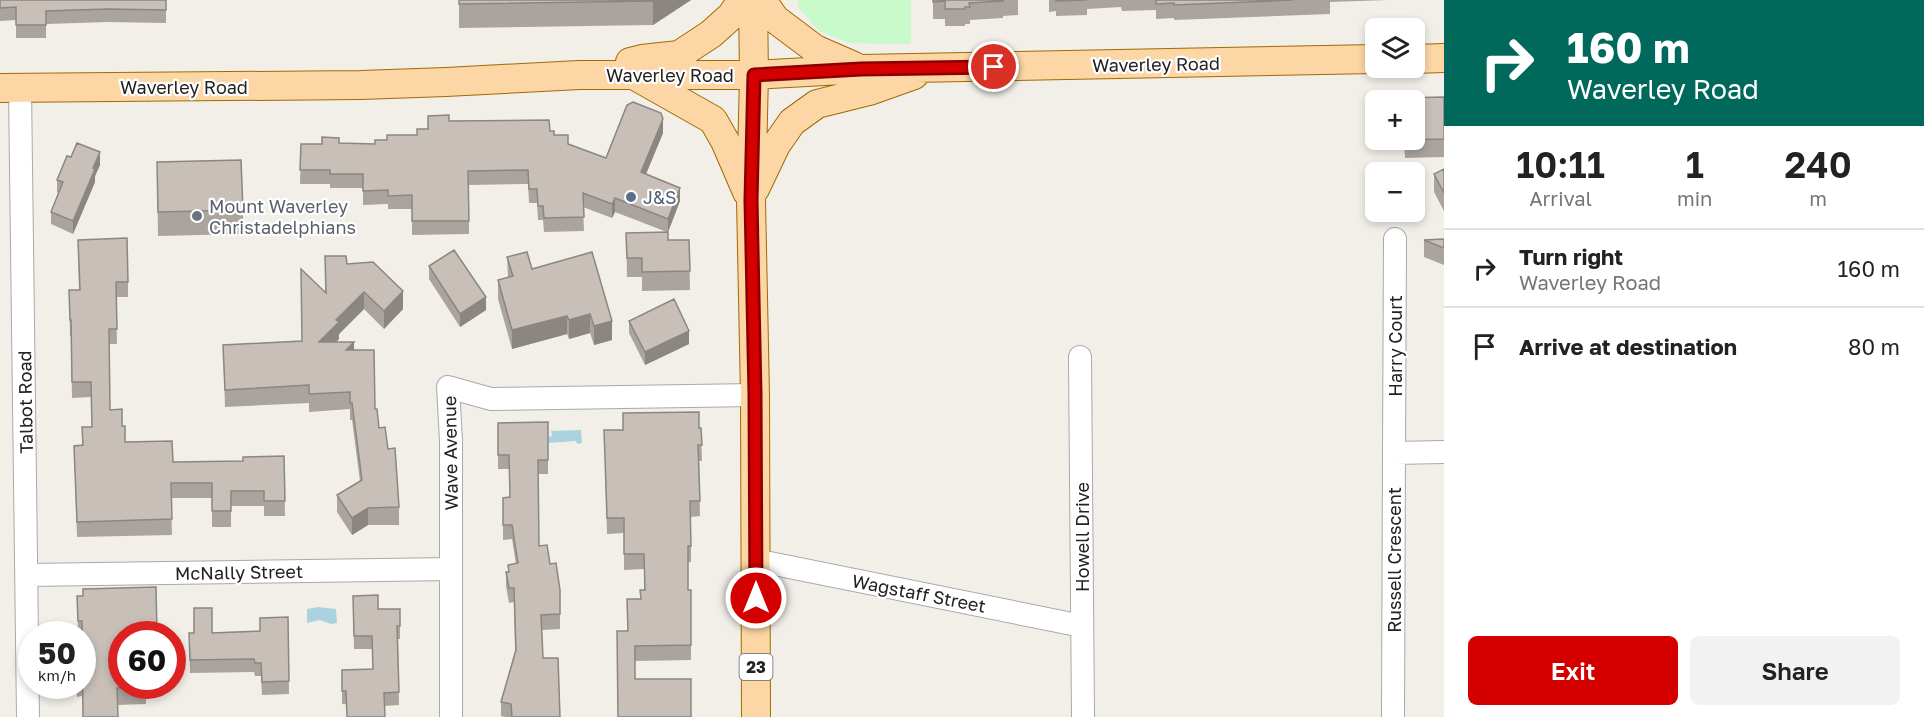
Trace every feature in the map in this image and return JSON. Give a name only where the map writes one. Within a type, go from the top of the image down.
[{"type":"main road","points":[[579,75],[642,59],[679,55],[711,34],[731,16],[742,0]]},
{"type":"main road","name":"23","points":[[753,0],[751,200],[755,395],[756,717]]},
{"type":"main road","points":[[762,0],[775,20],[815,49],[861,69]]},
{"type":"main road","points":[[1425,58],[1444,58]]},
{"type":"main road","name":"Waverley Road","points":[[10,88],[361,85],[579,75],[754,75],[935,67],[1365,59]]},
{"type":"main road","points":[[751,200],[776,145],[792,122],[817,104],[869,91],[935,67]]},
{"type":"main road","points":[[636,76],[713,120],[725,141],[751,200]]},
{"type":"street","name":"Talbot Road","points":[[10,88],[27,575],[28,717]]},
{"type":"street","name":"Harry Court","points":[[1394,453],[1395,239]]},
{"type":"street","name":"Howell Drive","points":[[1080,357],[1083,717]]},
{"type":"street","name":"Wave Avenue","points":[[451,717],[451,441],[448,387],[491,399],[755,395]]},
{"type":"street","points":[[1394,453],[1444,452]]},
{"type":"street","name":"Russell Crescent","points":[[1393,717],[1394,453]]},
{"type":"street","name":"Wagstaff Street","points":[[755,560],[1082,626]]},
{"type":"street","name":"McNally Street","points":[[27,575],[451,569]]},
{"type":"green space","points":[[797,0],[911,0],[911,44],[848,43],[819,31],[799,8]]},
{"type":"water","points":[[581,430],[582,443],[577,444],[576,441],[549,443],[548,437],[552,436],[551,431]]},
{"type":"water","points":[[318,607],[336,609],[337,623],[331,624],[320,620],[307,623],[307,609]]},
{"type":"building","points":[[0,0],[166,0],[166,10],[46,11],[46,25],[16,25],[16,7],[0,8]]},
{"type":"building","points":[[459,0],[655,0],[459,4]]},
{"type":"building","points":[[933,0],[1003,1],[969,3],[970,7],[965,7],[965,9],[945,9],[945,1],[933,2]]},
{"type":"building","points":[[1156,0],[1293,0],[1174,5],[1174,3],[1156,4]]},
{"type":"building","points":[[1425,97],[1444,97],[1444,139],[1425,140]]},
{"type":"building","points":[[633,102],[661,113],[663,119],[641,172],[680,188],[668,219],[615,198],[612,204],[583,193],[584,217],[544,218],[543,206],[538,206],[537,189],[529,189],[528,170],[468,171],[469,221],[412,221],[412,195],[388,196],[388,190],[363,191],[363,174],[330,174],[330,170],[300,170],[301,144],[322,144],[322,137],[339,138],[339,143],[375,144],[375,140],[387,140],[387,135],[417,135],[417,129],[428,129],[428,116],[449,115],[449,121],[549,120],[550,131],[554,131],[554,135],[568,135],[568,144],[606,158],[627,105]]},
{"type":"building","points":[[77,143],[100,152],[73,221],[51,212],[63,182],[57,180],[67,156],[71,157]]},
{"type":"building","points":[[241,160],[243,210],[158,212],[157,162]]},
{"type":"building","points":[[1444,169],[1444,193],[1434,174]]},
{"type":"building","points":[[668,232],[668,240],[689,240],[690,271],[642,272],[642,258],[627,258],[626,233]]},
{"type":"building","points":[[127,238],[128,282],[116,282],[117,329],[109,329],[110,410],[122,409],[125,442],[172,441],[173,462],[243,461],[243,457],[284,456],[285,501],[264,501],[264,491],[231,491],[231,511],[212,511],[212,483],[171,483],[172,519],[77,522],[74,446],[83,445],[82,427],[92,427],[91,382],[72,382],[69,290],[80,290],[78,240]]},
{"type":"building","points":[[1444,239],[1444,248],[1424,240]]},
{"type":"building","points":[[454,250],[486,297],[460,314],[429,266]]},
{"type":"building","points":[[527,252],[532,269],[592,252],[612,321],[594,326],[590,314],[569,320],[567,316],[512,330],[498,280],[513,276],[507,257]]},
{"type":"building","points":[[325,256],[346,256],[347,264],[373,262],[403,291],[384,311],[364,292],[336,320],[339,322],[319,342],[354,342],[346,350],[374,350],[375,409],[377,409],[379,428],[385,427],[388,449],[395,448],[399,507],[368,508],[352,518],[337,495],[362,480],[350,392],[309,394],[309,385],[225,390],[223,345],[302,341],[301,269],[326,293]]},
{"type":"building","points":[[674,299],[689,331],[645,352],[629,321]]},
{"type":"building","points":[[699,412],[702,445],[698,445],[700,501],[690,501],[691,546],[688,546],[691,645],[635,646],[635,679],[691,679],[691,717],[618,717],[617,631],[628,631],[627,599],[641,599],[640,590],[645,590],[644,554],[624,554],[624,518],[607,518],[604,430],[623,430],[623,413]]},
{"type":"building","points":[[548,422],[548,460],[538,460],[539,546],[547,545],[550,564],[556,563],[560,590],[560,614],[541,615],[543,658],[558,658],[560,717],[512,717],[511,704],[501,702],[516,650],[514,588],[509,588],[506,572],[509,572],[508,565],[518,563],[512,525],[503,525],[503,498],[510,497],[509,455],[498,455],[498,423]]},
{"type":"building","points":[[156,587],[157,621],[108,621],[108,699],[117,699],[118,717],[83,717],[83,699],[96,699],[96,621],[78,621],[77,596],[83,596],[83,589]]},
{"type":"building","points":[[378,595],[378,609],[400,609],[400,626],[397,626],[399,692],[384,693],[385,717],[347,717],[346,691],[342,691],[342,670],[373,669],[372,636],[354,636],[353,596]]},
{"type":"building","points":[[194,608],[212,608],[212,633],[260,631],[260,618],[288,617],[289,681],[262,682],[261,663],[255,663],[254,659],[190,660],[189,633],[194,633]]},
{"type":"place","name":"J&S","points":[[631,197]]},
{"type":"place","name":"Mount Waverley Christadelphians","points":[[197,216]]},
{"type":"route","points":[[756,598],[751,200],[754,75],[861,69],[994,67]]}]
